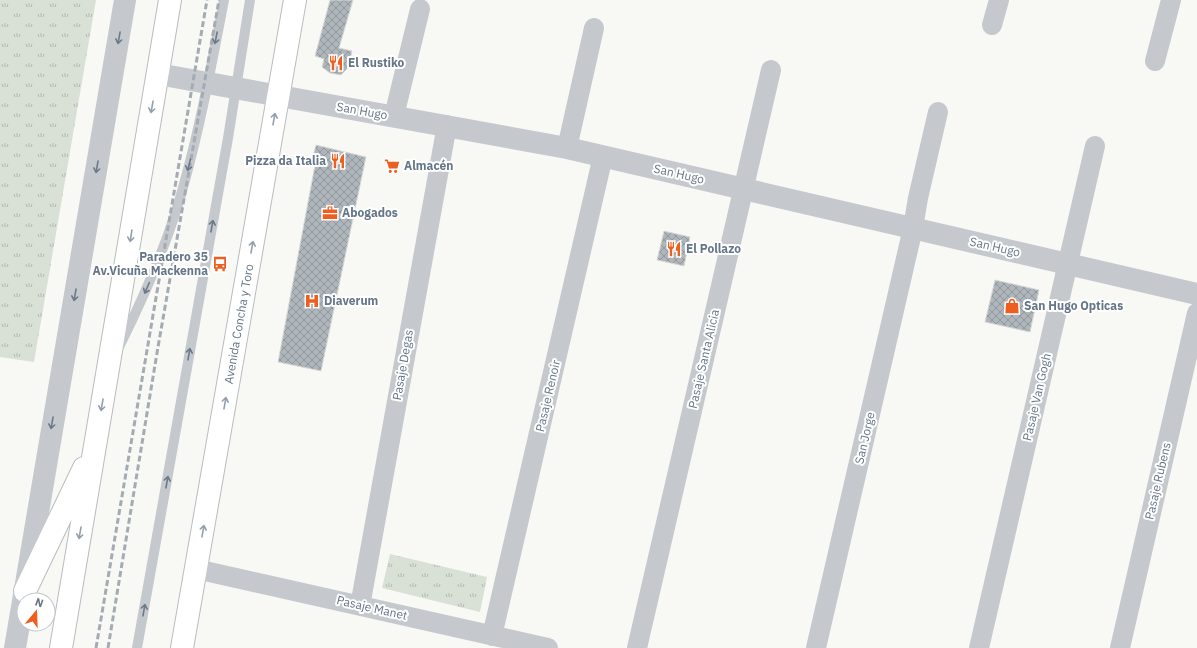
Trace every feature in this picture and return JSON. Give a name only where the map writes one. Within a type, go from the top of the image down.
[{"type":"main road","points":[[61,648],[170,0]]},
{"type":"main road","name":"Avenida Concha y Toro","points":[[182,648],[294,0]]},
{"type":"main road","points":[[25,591],[95,446]]},
{"type":"street","points":[[15,648],[125,0]]},
{"type":"street","points":[[992,25],[999,0]]},
{"type":"street","points":[[1155,61],[1172,0]]},
{"type":"street","points":[[394,116],[420,9]]},
{"type":"street","points":[[567,148],[594,28]]},
{"type":"street","name":"Pasaje Santa Alicia","points":[[637,648],[771,70]]},
{"type":"street","name":"San Hugo","points":[[158,74],[236,89],[447,125],[567,148],[1197,294]]},
{"type":"street","name":"San Jorge","points":[[816,648],[913,228],[918,198],[938,112]]},
{"type":"street","name":"Pasaje Degas","points":[[360,606],[447,125]]},
{"type":"street","name":"Pasaje Van Gogh","points":[[979,648],[1095,146]]},
{"type":"street","name":"Pasaje Renoir","points":[[492,636],[603,156]]},
{"type":"street","name":"Pasaje Rubens","points":[[1120,648],[1197,314]]},
{"type":"street","name":"Pasaje Manet","points":[[196,569],[548,648]]},
{"type":"lane","points":[[109,367],[146,291],[173,220],[184,185],[208,84],[224,0]]},
{"type":"lane","points":[[137,648],[236,89],[250,0]]},
{"type":"lane","points":[[171,648],[189,609]]},
{"type":"green space","points":[[0,0],[96,0],[34,362],[0,357]]},
{"type":"green space","points":[[390,554],[487,577],[480,612],[382,588]]},
{"type":"building","points":[[330,0],[353,0],[339,48],[352,51],[348,68],[341,75],[330,73],[322,67],[324,59],[315,56]]},
{"type":"building","points":[[316,145],[366,157],[321,371],[278,362],[315,165],[311,164]]},
{"type":"building","name":"El Pollazo","points":[[664,231],[690,237],[684,266],[657,260]]},
{"type":"building","name":"San Hugo Opticas","points":[[995,280],[1039,290],[1030,332],[985,322]]},
{"type":"railway","points":[[96,648],[207,0]]},
{"type":"railway","points":[[108,648],[158,347],[219,0]]},
{"type":"place","name":"El Rustiko","points":[[336,63]]},
{"type":"place","name":"Pizza da Italia","points":[[338,161]]},
{"type":"place","name":"Almacén","points":[[392,166]]},
{"type":"place","name":"Abogados","points":[[330,213]]},
{"type":"place","name":"El Pollazo","points":[[674,249]]},
{"type":"place","name":"Paradero 35 Av.Vicuña Mackenna","points":[[220,264]]},
{"type":"place","name":"Diaverum","points":[[312,301]]},
{"type":"place","name":"San Hugo Opticas","points":[[1012,306]]}]
